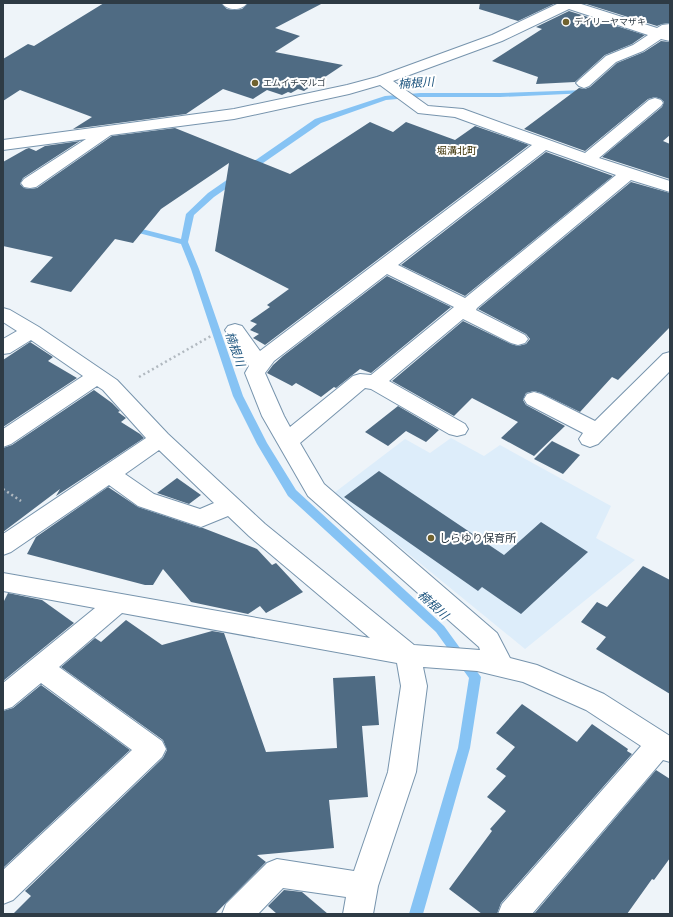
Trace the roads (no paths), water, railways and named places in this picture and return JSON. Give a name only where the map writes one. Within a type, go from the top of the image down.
[{"type":"street","points":[[229,3],[235,6],[240,3]]},
{"type":"street","points":[[3,145],[234,114],[289,103],[382,80],[496,38],[568,4],[666,32]]},
{"type":"street","points":[[584,83],[611,59],[638,48],[666,32]]},
{"type":"street","points":[[382,80],[424,110],[457,112],[628,174],[670,187]]},
{"type":"street","points":[[588,159],[655,103]]},
{"type":"street","points":[[30,183],[108,131]]},
{"type":"street","points":[[489,663],[488,640],[316,490],[273,416],[255,373],[267,356],[545,143]]},
{"type":"street","points":[[375,382],[628,174]]},
{"type":"street","points":[[386,266],[518,339]]},
{"type":"street","points":[[3,314],[32,331],[98,376],[116,391],[160,439],[231,506],[408,655],[414,686],[402,772],[363,886],[358,914]]},
{"type":"street","points":[[235,330],[260,367]]},
{"type":"street","points":[[3,348],[32,331]]},
{"type":"street","points":[[534,399],[594,435],[670,359]]},
{"type":"street","points":[[3,439],[98,376]]},
{"type":"street","points":[[288,441],[360,381],[375,382],[457,429]]},
{"type":"street","points":[[3,546],[160,439]]},
{"type":"street","points":[[109,474],[146,500],[201,518],[231,506]]},
{"type":"street","points":[[3,582],[408,655],[489,663],[528,672],[596,702],[665,747],[513,914]]},
{"type":"street","points":[[3,699],[118,602]]},
{"type":"street","points":[[3,890],[152,749],[40,668]]},
{"type":"street","points":[[237,914],[277,873],[363,886]]},
{"type":"waterway","name":"楠根川","points":[[184,242],[190,214],[211,195],[318,121],[385,98],[420,95],[500,95],[586,92]]},
{"type":"waterway","points":[[130,228],[184,242]]},
{"type":"waterway","name":"楠根川","points":[[184,242],[195,269],[238,396],[262,444],[292,493],[440,629],[475,677],[464,748],[416,914]]},
{"type":"place","name":"デイリーヤマザキ","points":[[566,22]]},
{"type":"place","name":"エムイチマルゴ","points":[[255,83]]},
{"type":"place","name":"しらゆり保育所","points":[[431,538]]},
{"type":"district","name":"堀溝北町","points":[[457,150]]}]
